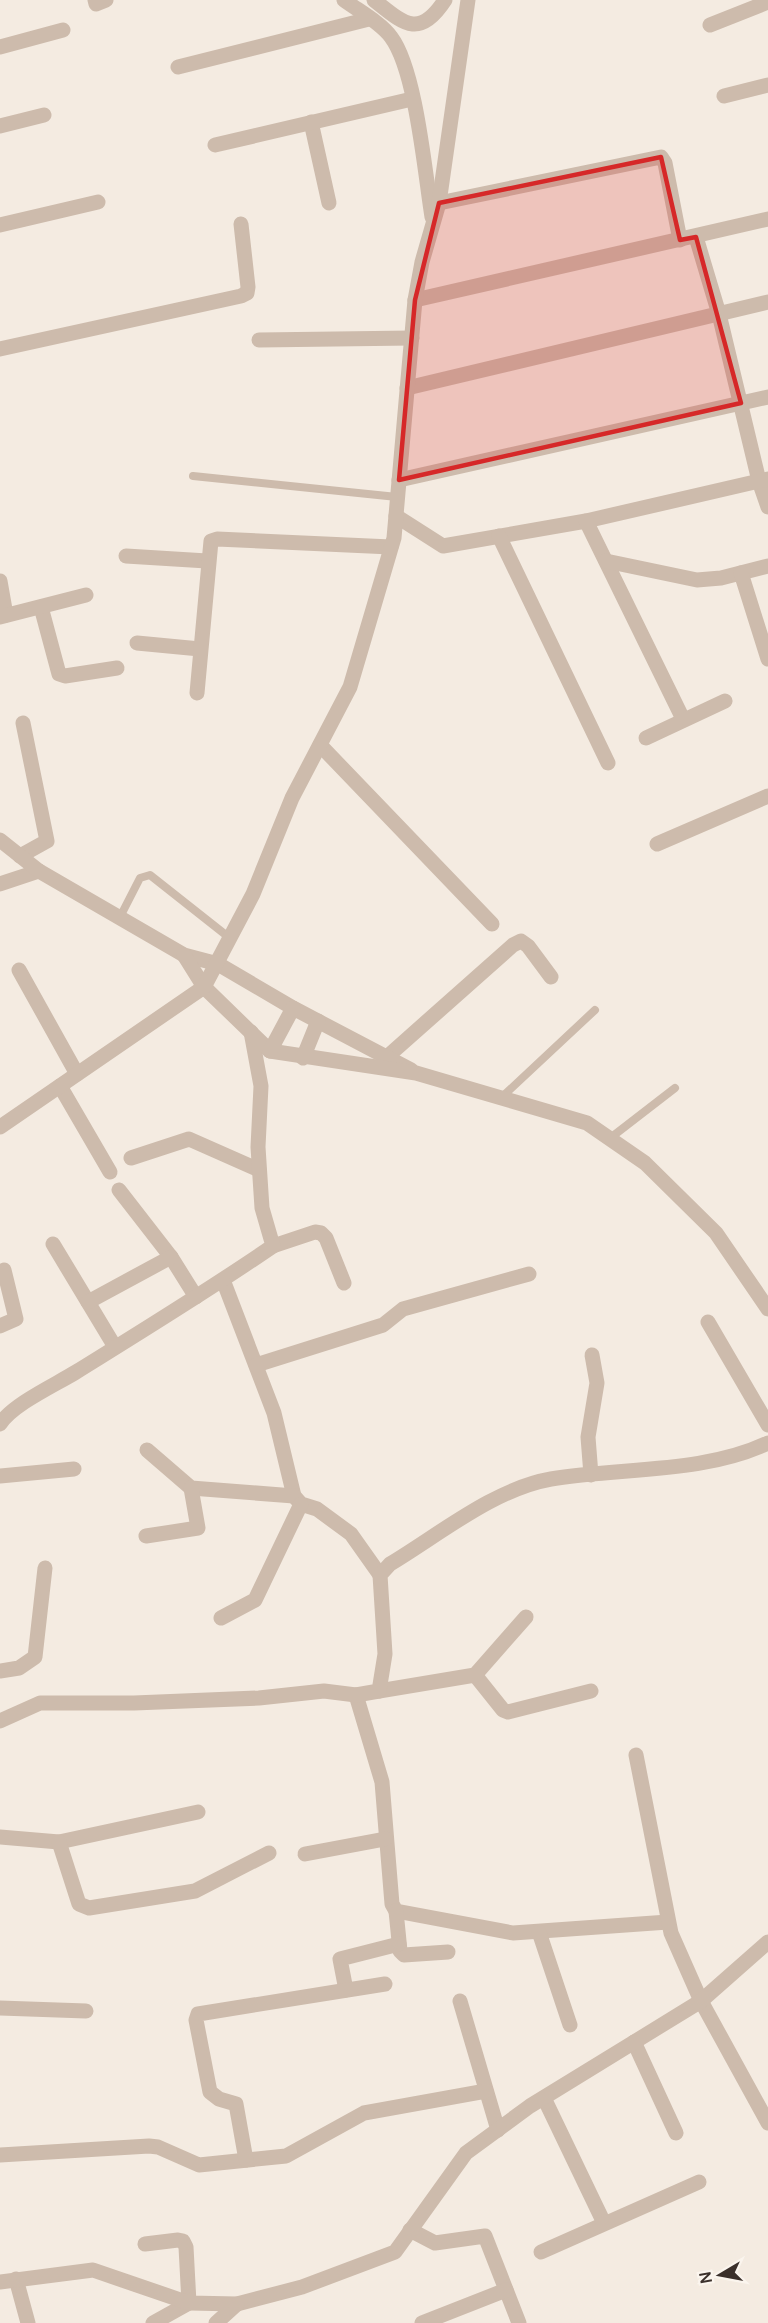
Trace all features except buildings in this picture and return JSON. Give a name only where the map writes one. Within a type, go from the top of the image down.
[{"type":"street","points":[[95,0],[96,4],[106,0]]},
{"type":"street","points":[[344,0],[390,35],[398,48],[412,99],[433,223]]},
{"type":"street","points":[[374,0],[404,24],[415,26],[425,22],[445,0]]},
{"type":"street","points":[[0,1126],[204,987],[253,894],[292,798],[350,687],[391,547],[396,516],[415,300],[439,203],[468,0]]},
{"type":"street","points":[[710,25],[768,2]]},
{"type":"street","points":[[178,67],[369,19]]},
{"type":"street","points":[[0,47],[63,30]]},
{"type":"street","points":[[724,96],[768,85]]},
{"type":"street","points":[[215,144],[412,99]]},
{"type":"street","points":[[0,126],[44,115]]},
{"type":"street","points":[[311,122],[329,203]]},
{"type":"street","points":[[439,203],[661,157],[665,163],[680,240]]},
{"type":"street","points":[[0,225],[98,202]]},
{"type":"street","points":[[415,300],[768,219]]},
{"type":"street","points":[[0,349],[247,293],[249,287],[241,224]]},
{"type":"street","points":[[696,237],[719,314],[768,507]]},
{"type":"street","points":[[407,388],[768,302]]},
{"type":"street","points":[[259,340],[412,338]]},
{"type":"street","points":[[399,480],[768,397]]},
{"type":"street","points":[[396,516],[443,546],[586,521],[763,480]]},
{"type":"street","points":[[586,521],[683,719]]},
{"type":"street","points":[[499,536],[608,763]]},
{"type":"street","points":[[197,693],[210,541],[217,539],[391,547]]},
{"type":"street","points":[[126,556],[207,561]]},
{"type":"street","points":[[606,561],[697,580],[711,580],[768,566]]},
{"type":"street","points":[[741,573],[768,659]]},
{"type":"street","points":[[0,581],[3,616],[86,595]]},
{"type":"street","points":[[41,607],[59,674],[65,676],[117,668]]},
{"type":"street","points":[[137,643],[200,649]]},
{"type":"street","points":[[645,738],[725,701]]},
{"type":"street","points":[[20,856],[47,841],[23,723]]},
{"type":"street","points":[[320,745],[492,924]]},
{"type":"street","points":[[657,844],[768,796]]},
{"type":"street","points":[[0,840],[39,871],[184,955],[218,964],[292,1008],[388,1056],[416,1073]]},
{"type":"street","points":[[0,884],[39,871]]},
{"type":"street","points":[[388,1056],[513,945],[521,941],[528,946],[551,977]]},
{"type":"street","points":[[184,955],[204,987],[270,1051],[303,1058],[416,1073],[587,1124],[645,1163],[716,1233],[768,1309]]},
{"type":"street","points":[[19,970],[77,1074]]},
{"type":"street","points":[[270,1051],[292,1008]]},
{"type":"street","points":[[303,1058],[318,1021]]},
{"type":"street","points":[[251,1032],[261,1086],[259,1170],[262,1208],[273,1246]]},
{"type":"street","points":[[60,1086],[110,1172]]},
{"type":"street","points":[[131,1158],[189,1139],[259,1170]]},
{"type":"street","points":[[119,1191],[171,1257],[196,1297]]},
{"type":"street","points":[[0,1424],[4,1418],[273,1246],[315,1232],[321,1233],[326,1238],[344,1283]]},
{"type":"street","points":[[53,1244],[116,1347]]},
{"type":"street","points":[[88,1302],[171,1257]]},
{"type":"street","points":[[0,1326],[16,1319],[4,1270]]},
{"type":"street","points":[[256,1365],[383,1325],[403,1309],[529,1274]]},
{"type":"street","points":[[221,1618],[255,1600],[297,1500],[274,1413],[223,1280]]},
{"type":"street","points":[[708,1322],[768,1425]]},
{"type":"street","points":[[591,1475],[588,1437],[597,1383],[592,1355]]},
{"type":"street","points":[[380,1575],[390,1564],[506,1492],[550,1479],[743,1455],[768,1443]]},
{"type":"street","points":[[147,1450],[191,1488],[297,1500],[317,1509],[351,1534],[380,1575],[385,1654],[379,1691]]},
{"type":"street","points":[[0,1476],[74,1469]]},
{"type":"street","points":[[146,1536],[198,1528],[191,1488]]},
{"type":"street","points":[[0,1671],[19,1668],[35,1657],[45,1568]]},
{"type":"street","points":[[0,1721],[40,1703],[259,1698],[324,1691],[356,1695],[475,1675],[526,1617]]},
{"type":"street","points":[[475,1675],[503,1710],[508,1712],[591,1691]]},
{"type":"street","points":[[356,1695],[382,1782],[385,1839],[399,1944],[404,1955],[448,1952]]},
{"type":"street","points":[[636,1755],[668,1922],[701,2001],[768,2123]]},
{"type":"street","points":[[0,1837],[59,1842],[198,1812]]},
{"type":"street","points":[[305,1854],[385,1839]]},
{"type":"street","points":[[59,1842],[79,1904],[83,1908],[195,1891],[269,1853]]},
{"type":"street","points":[[396,1911],[499,1932],[539,1932],[668,1922]]},
{"type":"street","points":[[539,1932],[570,2025]]},
{"type":"street","points":[[0,2282],[93,2270],[189,2303],[237,2304],[302,2287],[394,2252],[466,2153],[544,2098],[701,2001],[768,1942]]},
{"type":"street","points":[[346,1990],[339,1964],[340,1959],[399,1944]]},
{"type":"street","points":[[246,2160],[236,2104],[219,2099],[210,2092],[196,2020],[198,2014],[385,1984]]},
{"type":"street","points":[[460,2001],[498,2130]]},
{"type":"street","points":[[0,2008],[86,2011]]},
{"type":"street","points":[[634,2042],[676,2133]]},
{"type":"street","points":[[0,2155],[149,2146],[158,2147],[199,2166],[292,2154],[364,2113],[486,2091]]},
{"type":"street","points":[[544,2098],[604,2223]]},
{"type":"street","points":[[541,2252],[699,2182]]},
{"type":"street","points":[[410,2230],[435,2243],[485,2236],[519,2323]]},
{"type":"street","points":[[145,2244],[183,2241],[186,2247],[189,2303]]},
{"type":"street","points":[[16,2279],[28,2323]]},
{"type":"street","points":[[422,2323],[506,2290]]},
{"type":"street","points":[[153,2323],[189,2303]]},
{"type":"street","points":[[216,2323],[237,2304]]},
{"type":"lane","points":[[193,476],[397,497]]},
{"type":"lane","points":[[120,917],[140,878],[150,875],[231,939]]},
{"type":"lane","points":[[501,1098],[595,1010]]},
{"type":"lane","points":[[609,1139],[675,1088]]},
{"type":"highlighted area","points":[[661,157],[680,240],[696,237],[741,403],[399,480],[415,300],[439,203]]}]
